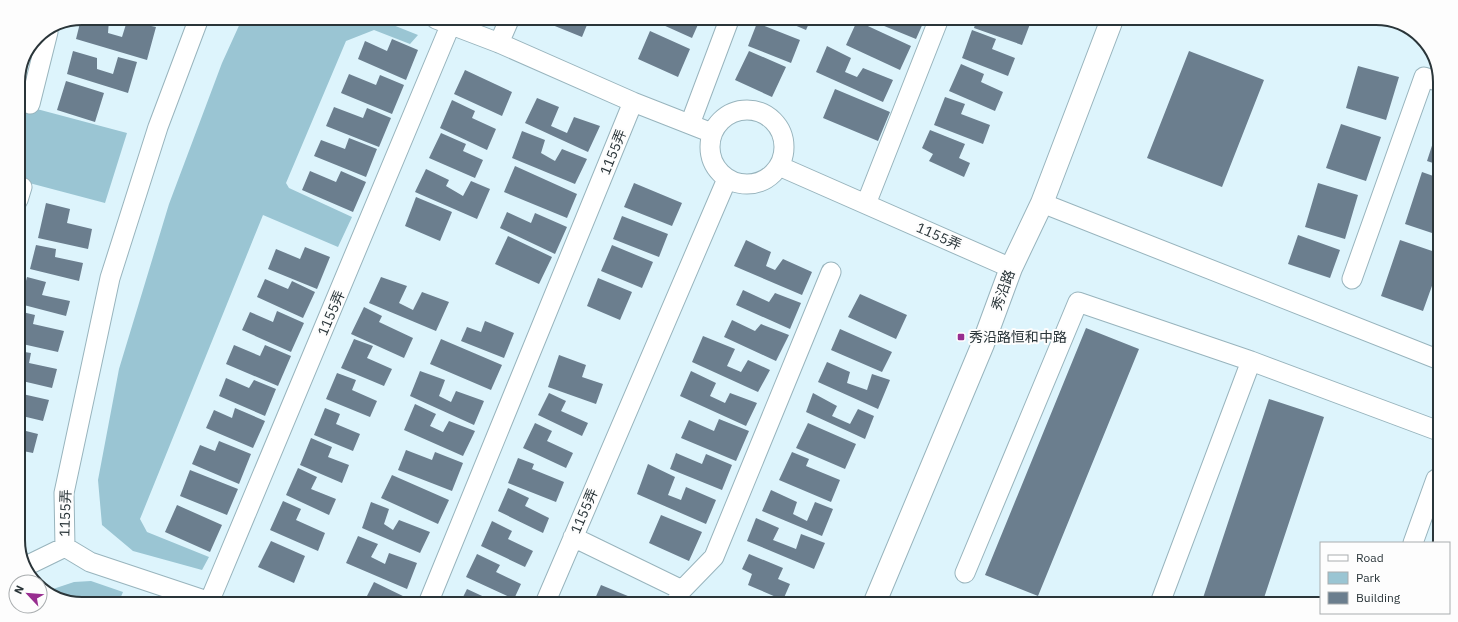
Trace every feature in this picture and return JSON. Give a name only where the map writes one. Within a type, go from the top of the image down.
[{"type":"main road","name":"秀沿路","points":[[877,597],[983,344],[1011,268],[1042,203],[1110,25]]},
{"type":"street","name":"1155弄","points":[[64,547],[64,493],[110,278],[158,127],[196,25]]},
{"type":"street","name":"1155弄","points":[[211,597],[442,25]]},
{"type":"street","name":"1155弄","points":[[451,25],[499,43],[633,102],[712,133]]},
{"type":"street","points":[[499,43],[507,25]]},
{"type":"street","points":[[690,124],[727,25]]},
{"type":"street","points":[[866,204],[936,25]]},
{"type":"street","points":[[30,104],[47,37]]},
{"type":"street","points":[[1352,279],[1424,77],[1433,80]]},
{"type":"street","name":"1155弄","points":[[430,597],[633,102]]},
{"type":"street","points":[[742,111],[764,114],[775,124],[779,130],[783,142],[783,153],[779,166],[772,175],[761,182],[744,185],[727,179],[714,167],[712,161],[709,150],[712,133],[721,120],[732,113],[742,111]]},
{"type":"street","name":"1155弄","points":[[779,166],[1011,268]]},
{"type":"street","name":"1155弄","points":[[548,597],[727,179]]},
{"type":"street","points":[[1042,203],[1433,357]]},
{"type":"street","points":[[573,537],[679,596],[714,557],[832,272]]},
{"type":"street","points":[[965,573],[1078,302],[1251,361],[1433,429]]},
{"type":"street","points":[[1162,597],[1251,361]]},
{"type":"street","points":[[1413,542],[1433,487]]},
{"type":"street","name":"1155弄","points":[[30,564],[64,547]]},
{"type":"street","name":"1155弄","points":[[64,547],[90,562],[195,597]]},
{"type":"green space","points":[[239,25],[393,25],[418,35],[410,44],[374,30],[346,41],[286,183],[289,188],[352,217],[338,247],[263,215],[140,519],[147,532],[209,557],[202,570],[133,551],[102,525],[98,480],[119,369],[169,204],[222,63]]},
{"type":"green space","points":[[25,106],[127,133],[105,203],[25,182]]},
{"type":"green space","points":[[91,581],[123,592],[121,597],[82,597],[60,593],[53,589],[74,582]]},
{"type":"building","points":[[80,25],[109,25],[108,33],[122,37],[126,25],[146,25],[156,27],[147,60],[76,39]]},
{"type":"building","points":[[552,25],[587,25],[582,37]]},
{"type":"building","points":[[663,25],[698,25],[692,38]]},
{"type":"building","points":[[756,25],[762,25],[800,40],[791,63],[748,46]]},
{"type":"building","points":[[794,25],[808,25],[806,30]]},
{"type":"building","points":[[855,25],[866,25],[911,46],[900,70],[846,45]]},
{"type":"building","points":[[882,25],[922,25],[916,39]]},
{"type":"building","points":[[975,25],[1030,25],[1022,45],[974,28]]},
{"type":"building","points":[[972,30],[996,39],[992,49],[1015,58],[1008,76],[962,58]]},
{"type":"building","points":[[650,31],[690,49],[678,77],[638,59]]},
{"type":"building","points":[[392,39],[418,50],[406,80],[358,59],[365,41],[387,51]]},
{"type":"building","points":[[827,46],[851,58],[845,72],[857,77],[863,68],[893,80],[883,102],[816,72]]},
{"type":"building","points":[[73,51],[97,58],[97,69],[113,74],[118,57],[137,62],[128,93],[67,74]]},
{"type":"building","points":[[749,51],[786,67],[772,97],[735,80]]},
{"type":"building","points":[[1189,51],[1264,80],[1222,187],[1147,158]]},
{"type":"building","points":[[961,64],[984,74],[981,82],[1003,92],[995,111],[949,91]]},
{"type":"building","points":[[1358,66],[1399,77],[1386,120],[1346,108]]},
{"type":"building","points":[[465,70],[512,92],[502,116],[454,94]]},
{"type":"building","points":[[349,74],[376,85],[380,75],[404,85],[392,114],[341,93]]},
{"type":"building","points":[[66,81],[104,93],[95,122],[57,110]]},
{"type":"building","points":[[835,89],[890,112],[878,141],[823,118]]},
{"type":"building","points":[[945,97],[965,104],[961,114],[990,125],[983,144],[934,125]]},
{"type":"building","points":[[537,98],[559,107],[551,126],[567,133],[574,117],[600,126],[588,152],[525,123]]},
{"type":"building","points":[[452,100],[475,111],[472,118],[496,129],[487,150],[440,128]]},
{"type":"building","points":[[334,107],[363,118],[367,108],[391,118],[379,147],[326,126]]},
{"type":"building","points":[[1341,124],[1381,137],[1366,181],[1326,168]]},
{"type":"building","points":[[930,130],[965,144],[959,158],[970,163],[964,177],[929,161],[933,154],[922,148]]},
{"type":"building","points":[[522,131],[545,140],[541,153],[555,161],[562,149],[587,159],[575,184],[512,158]]},
{"type":"building","points":[[441,133],[466,144],[463,151],[483,160],[475,178],[429,158]]},
{"type":"building","points":[[349,138],[377,149],[366,177],[314,156],[321,140],[345,149]]},
{"type":"building","points":[[1433,142],[1433,163],[1427,161]]},
{"type":"building","points":[[515,166],[577,194],[567,218],[504,192]]},
{"type":"building","points":[[426,169],[449,180],[446,186],[463,196],[471,181],[490,189],[477,219],[415,192]]},
{"type":"building","points":[[310,171],[336,182],[341,171],[366,182],[353,212],[302,190]]},
{"type":"building","points":[[1422,172],[1433,176],[1433,233],[1405,224]]},
{"type":"building","points":[[634,183],[682,203],[672,226],[624,207]]},
{"type":"building","points":[[1318,183],[1358,195],[1345,239],[1305,227]]},
{"type":"building","points":[[416,197],[452,212],[440,241],[405,226]]},
{"type":"building","points":[[46,203],[70,209],[67,223],[92,229],[88,249],[38,238]]},
{"type":"building","points":[[507,212],[531,223],[535,213],[567,227],[555,254],[500,228]]},
{"type":"building","points":[[622,216],[668,234],[659,257],[613,239]]},
{"type":"building","points":[[1298,235],[1340,250],[1330,278],[1288,264]]},
{"type":"building","points":[[508,236],[552,257],[539,284],[495,264]]},
{"type":"building","points":[[746,240],[771,252],[766,266],[775,270],[783,259],[812,272],[802,295],[734,266]]},
{"type":"building","points":[[1400,240],[1433,251],[1433,283],[1423,311],[1381,296]]},
{"type":"building","points":[[36,245],[56,249],[55,257],[83,263],[79,281],[30,269]]},
{"type":"building","points":[[612,245],[653,262],[642,288],[601,271]]},
{"type":"building","points":[[305,247],[330,257],[317,289],[268,269],[276,249],[300,259]]},
{"type":"building","points":[[27,277],[46,282],[42,295],[70,301],[66,316],[25,305],[25,285]]},
{"type":"building","points":[[381,277],[407,286],[399,303],[413,310],[422,292],[449,302],[436,331],[369,303]]},
{"type":"building","points":[[598,278],[632,292],[620,320],[587,306]]},
{"type":"building","points":[[265,279],[288,289],[292,281],[315,292],[303,318],[257,297]]},
{"type":"building","points":[[743,290],[769,302],[775,293],[801,303],[790,329],[736,305]]},
{"type":"building","points":[[860,294],[907,315],[896,339],[848,317]]},
{"type":"building","points":[[364,307],[382,316],[379,322],[413,338],[404,358],[351,334]]},
{"type":"building","points":[[277,311],[304,323],[291,352],[242,330],[250,312],[273,322]]},
{"type":"building","points":[[25,313],[35,315],[33,324],[64,331],[58,352],[25,345]]},
{"type":"building","points":[[732,320],[755,331],[761,324],[789,335],[776,361],[724,337]]},
{"type":"building","points":[[485,321],[514,333],[504,358],[461,341],[467,327],[481,332]]},
{"type":"building","points":[[1086,328],[1139,349],[1038,596],[985,575]]},
{"type":"building","points":[[840,329],[892,352],[882,372],[831,350]]},
{"type":"building","points":[[703,336],[735,349],[727,366],[741,372],[748,360],[770,370],[758,392],[692,362]]},
{"type":"building","points":[[354,339],[373,346],[367,358],[392,369],[384,386],[341,368]]},
{"type":"building","points":[[441,339],[502,365],[491,390],[430,364]]},
{"type":"building","points":[[234,345],[260,356],[265,345],[291,356],[278,386],[226,364]]},
{"type":"building","points":[[25,352],[31,353],[29,363],[57,369],[52,388],[25,382]]},
{"type":"building","points":[[559,355],[586,365],[582,377],[603,384],[596,404],[548,387]]},
{"type":"building","points":[[827,362],[850,372],[847,383],[867,390],[872,374],[890,380],[878,409],[818,382]]},
{"type":"building","points":[[420,371],[445,380],[439,396],[451,402],[456,391],[484,401],[474,425],[410,396]]},
{"type":"building","points":[[691,371],[716,383],[710,396],[725,403],[730,393],[757,403],[746,426],[680,396]]},
{"type":"building","points":[[337,373],[356,380],[352,390],[377,401],[370,417],[326,399]]},
{"type":"building","points":[[226,378],[249,388],[254,380],[276,389],[265,416],[219,396]]},
{"type":"building","points":[[549,393],[566,401],[561,411],[588,423],[582,436],[538,415]]},
{"type":"building","points":[[813,393],[837,406],[832,416],[850,424],[858,409],[874,416],[865,439],[806,412]]},
{"type":"building","points":[[25,395],[49,400],[43,421],[25,417]]},
{"type":"building","points":[[1269,399],[1324,417],[1264,597],[1203,597]]},
{"type":"building","points":[[415,404],[436,414],[430,426],[443,432],[449,421],[475,431],[463,456],[404,430]]},
{"type":"building","points":[[235,408],[265,421],[253,448],[206,428],[214,410],[232,418]]},
{"type":"building","points":[[325,408],[340,414],[336,424],[360,434],[353,451],[314,435]]},
{"type":"building","points":[[719,419],[749,431],[736,461],[681,438],[689,420],[714,431]]},
{"type":"building","points":[[535,423],[552,431],[547,441],[573,453],[566,468],[523,448]]},
{"type":"building","points":[[808,423],[856,444],[845,469],[796,448]]},
{"type":"building","points":[[25,431],[38,434],[33,453],[25,451]]},
{"type":"building","points":[[311,438],[332,447],[328,457],[349,465],[342,483],[300,465]]},
{"type":"building","points":[[219,441],[251,454],[239,484],[192,464],[200,445],[215,451]]},
{"type":"building","points":[[406,450],[432,460],[435,452],[463,463],[452,491],[398,470]]},
{"type":"building","points":[[792,452],[809,459],[806,466],[840,480],[831,502],[779,480]]},
{"type":"building","points":[[676,453],[702,464],[706,454],[732,465],[722,490],[670,469]]},
{"type":"building","points":[[518,458],[534,464],[532,469],[564,482],[556,502],[508,483]]},
{"type":"building","points":[[648,464],[675,477],[668,495],[681,500],[686,487],[716,500],[706,524],[637,494]]},
{"type":"building","points":[[298,468],[317,477],[311,489],[336,499],[329,515],[286,495]]},
{"type":"building","points":[[190,470],[238,489],[227,515],[180,496]]},
{"type":"building","points":[[392,475],[449,500],[438,524],[381,498]]},
{"type":"building","points":[[508,488],[529,498],[525,506],[549,518],[543,533],[498,511]]},
{"type":"building","points":[[771,490],[797,502],[793,514],[807,521],[815,502],[833,509],[822,536],[762,511]]},
{"type":"building","points":[[283,501],[301,509],[296,520],[325,533],[318,551],[270,530]]},
{"type":"building","points":[[371,502],[389,509],[384,524],[393,530],[399,520],[430,532],[420,553],[362,528]]},
{"type":"building","points":[[177,505],[222,525],[210,552],[165,532]]},
{"type":"building","points":[[661,515],[702,532],[689,561],[649,543]]},
{"type":"building","points":[[756,518],[779,528],[773,540],[796,549],[801,534],[825,543],[814,569],[747,541]]},
{"type":"building","points":[[492,521],[512,531],[508,539],[533,551],[525,567],[481,546]]},
{"type":"building","points":[[358,536],[378,544],[371,557],[385,564],[389,553],[417,563],[407,589],[346,563]]},
{"type":"building","points":[[271,541],[305,556],[294,583],[258,567]]},
{"type":"building","points":[[477,554],[500,565],[496,572],[521,584],[515,597],[510,597],[466,577]]},
{"type":"building","points":[[749,554],[783,568],[778,579],[790,584],[784,597],[776,597],[748,585],[752,574],[742,569]]},
{"type":"building","points":[[374,582],[405,597],[366,597]]},
{"type":"building","points":[[601,585],[630,597],[596,597]]},
{"type":"building","points":[[467,589],[484,597],[463,597]]},
{"type":"place","name":"秀沿路恒和中路","points":[[961,337]]}]
